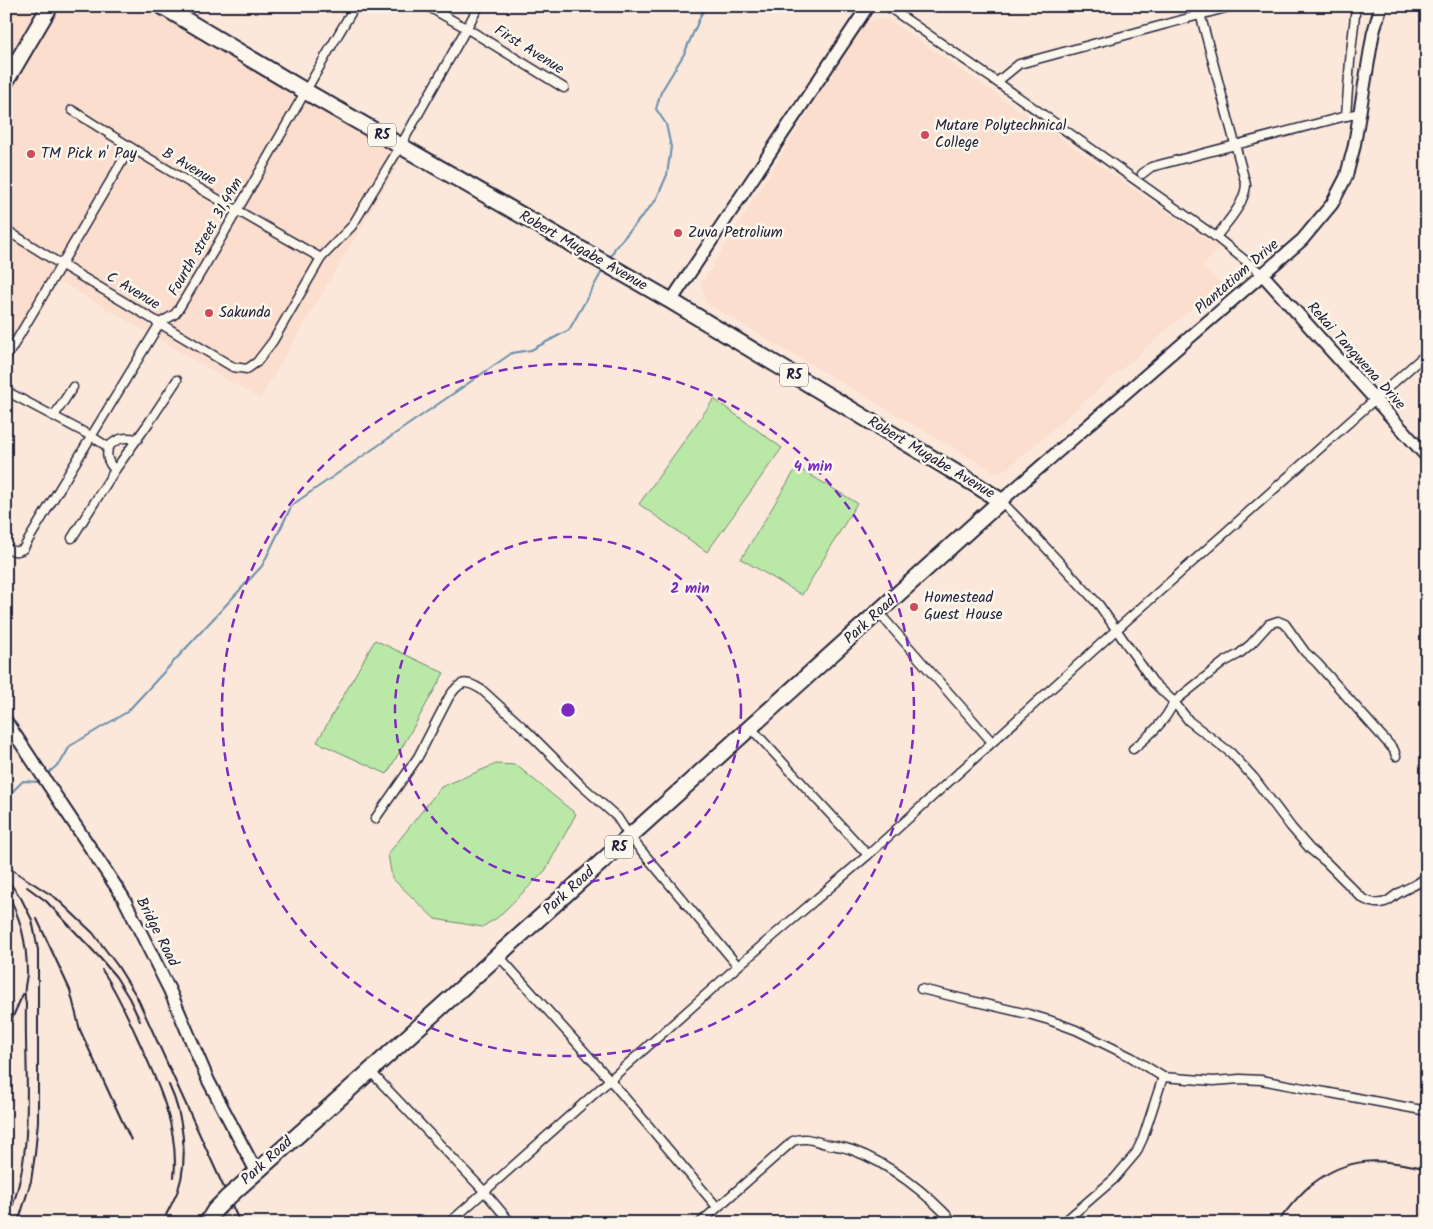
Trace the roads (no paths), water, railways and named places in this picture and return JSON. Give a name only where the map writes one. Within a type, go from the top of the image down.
[{"type":"highway","points":[[6,64],[34,22],[42,6]]},
{"type":"highway","points":[[6,81],[50,6]]},
{"type":"highway","name":"Robert Mugabe Avenue","points":[[162,6],[305,91],[671,301],[1001,501]]},
{"type":"highway","name":"Park Road","points":[[207,1223],[215,1210],[256,1171],[370,1071],[1001,501]]},
{"type":"street","name":"Fourth street 31,49m","points":[[6,548],[14,552],[23,549],[160,323],[178,310],[355,6]]},
{"type":"street","name":"First Avenue","points":[[427,6],[564,88]]},
{"type":"street","points":[[322,258],[352,226],[401,146],[479,6]]},
{"type":"street","points":[[671,301],[868,6]]},
{"type":"street","points":[[887,6],[1216,237],[1262,274]]},
{"type":"street","points":[[1198,6],[1246,185],[1245,195],[1216,237]]},
{"type":"street","points":[[997,82],[1019,64],[1233,6]]},
{"type":"street","points":[[1346,116],[1356,6]]},
{"type":"street","name":"Plantatiom Drive","points":[[1001,501],[1302,240],[1332,204],[1346,177],[1354,147],[1373,34],[1381,6]]},
{"type":"street","name":"B Avenue","points":[[72,110],[130,148],[322,258]]},
{"type":"street","points":[[1142,174],[1151,167],[1360,113]]},
{"type":"street","points":[[6,358],[130,148]]},
{"type":"street","name":"C Avenue","points":[[6,230],[233,367],[247,369],[257,362],[273,341],[322,258]]},
{"type":"street","name":"Rekai Tangwena Drive","points":[[1262,274],[1427,458]]},
{"type":"street","points":[[449,1223],[738,966],[868,855],[1116,630],[1427,353]]},
{"type":"street","points":[[72,538],[115,470],[177,380]]},
{"type":"street","points":[[54,416],[73,387]]},
{"type":"street","points":[[6,391],[108,447]]},
{"type":"street","points":[[115,470],[109,464],[108,447],[124,437],[138,439]]},
{"type":"street","points":[[1001,501],[1036,536],[1092,598],[1153,682],[1174,702],[1189,721],[1237,759],[1254,778],[1291,828],[1310,849],[1326,862],[1362,898],[1378,904],[1386,902],[1398,893],[1413,887],[1427,876]]},
{"type":"street","points":[[1427,585],[1425,592],[1427,600]]},
{"type":"street","points":[[879,612],[992,742]]},
{"type":"street","points":[[1133,749],[1157,729],[1174,702],[1224,662],[1245,649],[1269,624],[1278,622],[1285,624],[1304,652],[1317,663],[1394,750],[1396,756]]},
{"type":"street","points":[[375,819],[418,757],[449,696],[457,686],[470,684],[482,690],[617,817],[630,837],[738,966]]},
{"type":"street","name":"Bridge Road","points":[[6,721],[123,897],[170,991],[208,1080],[256,1171]]},
{"type":"street","points":[[751,728],[868,855]]},
{"type":"street","points":[[498,955],[610,1080],[717,1206]]},
{"type":"street","points":[[921,989],[1049,1020],[1076,1030],[1131,1057],[1164,1077],[1214,1081],[1261,1080],[1427,1111]]},
{"type":"street","points":[[370,1071],[484,1191],[511,1223]]},
{"type":"street","points":[[1064,1223],[1114,1180],[1136,1154],[1164,1077]]},
{"type":"street","points":[[700,1223],[717,1206],[793,1141],[802,1138],[853,1150],[884,1164],[904,1178],[948,1215],[954,1223]]},
{"type":"waterway","points":[[610,258],[615,248],[656,200],[667,175],[671,147],[666,124],[656,109],[661,92],[684,54],[705,6]]},
{"type":"waterway","points":[[47,774],[61,762],[70,746],[127,712],[262,566],[292,505],[512,353],[531,350],[569,330],[604,268]]},
{"type":"waterway","points":[[6,798],[23,781],[39,781]]},
{"type":"railway","points":[[6,866],[56,898],[93,933],[117,965],[137,997],[240,1223]]},
{"type":"railway","points":[[6,878],[21,898],[32,920],[38,950],[38,1121],[31,1181],[18,1223]]},
{"type":"railway","points":[[27,887],[46,901],[100,958],[116,977],[140,1021]]},
{"type":"railway","points":[[6,891],[16,911],[22,931],[27,973],[25,992],[27,1087],[25,1142],[16,1196],[6,1222]]},
{"type":"railway","points":[[37,919],[70,990],[80,1030],[131,1140]]},
{"type":"railway","points":[[102,970],[125,1010],[165,1104],[173,1140],[175,1158],[174,1177]]},
{"type":"railway","points":[[6,1032],[23,994]]},
{"type":"railway","points":[[166,1215],[178,1190],[184,1151],[181,1123],[169,1085]]},
{"type":"railway","points":[[1277,1223],[1306,1189],[1338,1168],[1352,1164],[1380,1161],[1427,1169]]},
{"type":"place","name":"Mutare Polytechnical College","points":[[925,135]]},
{"type":"place","name":"TM Pick n' Pay","points":[[31,154]]},
{"type":"place","name":"Zuva Petrolium","points":[[678,233]]},
{"type":"place","name":"Sakunda","points":[[209,313]]},
{"type":"place","name":"Homestead Guest House","points":[[914,607]]}]
